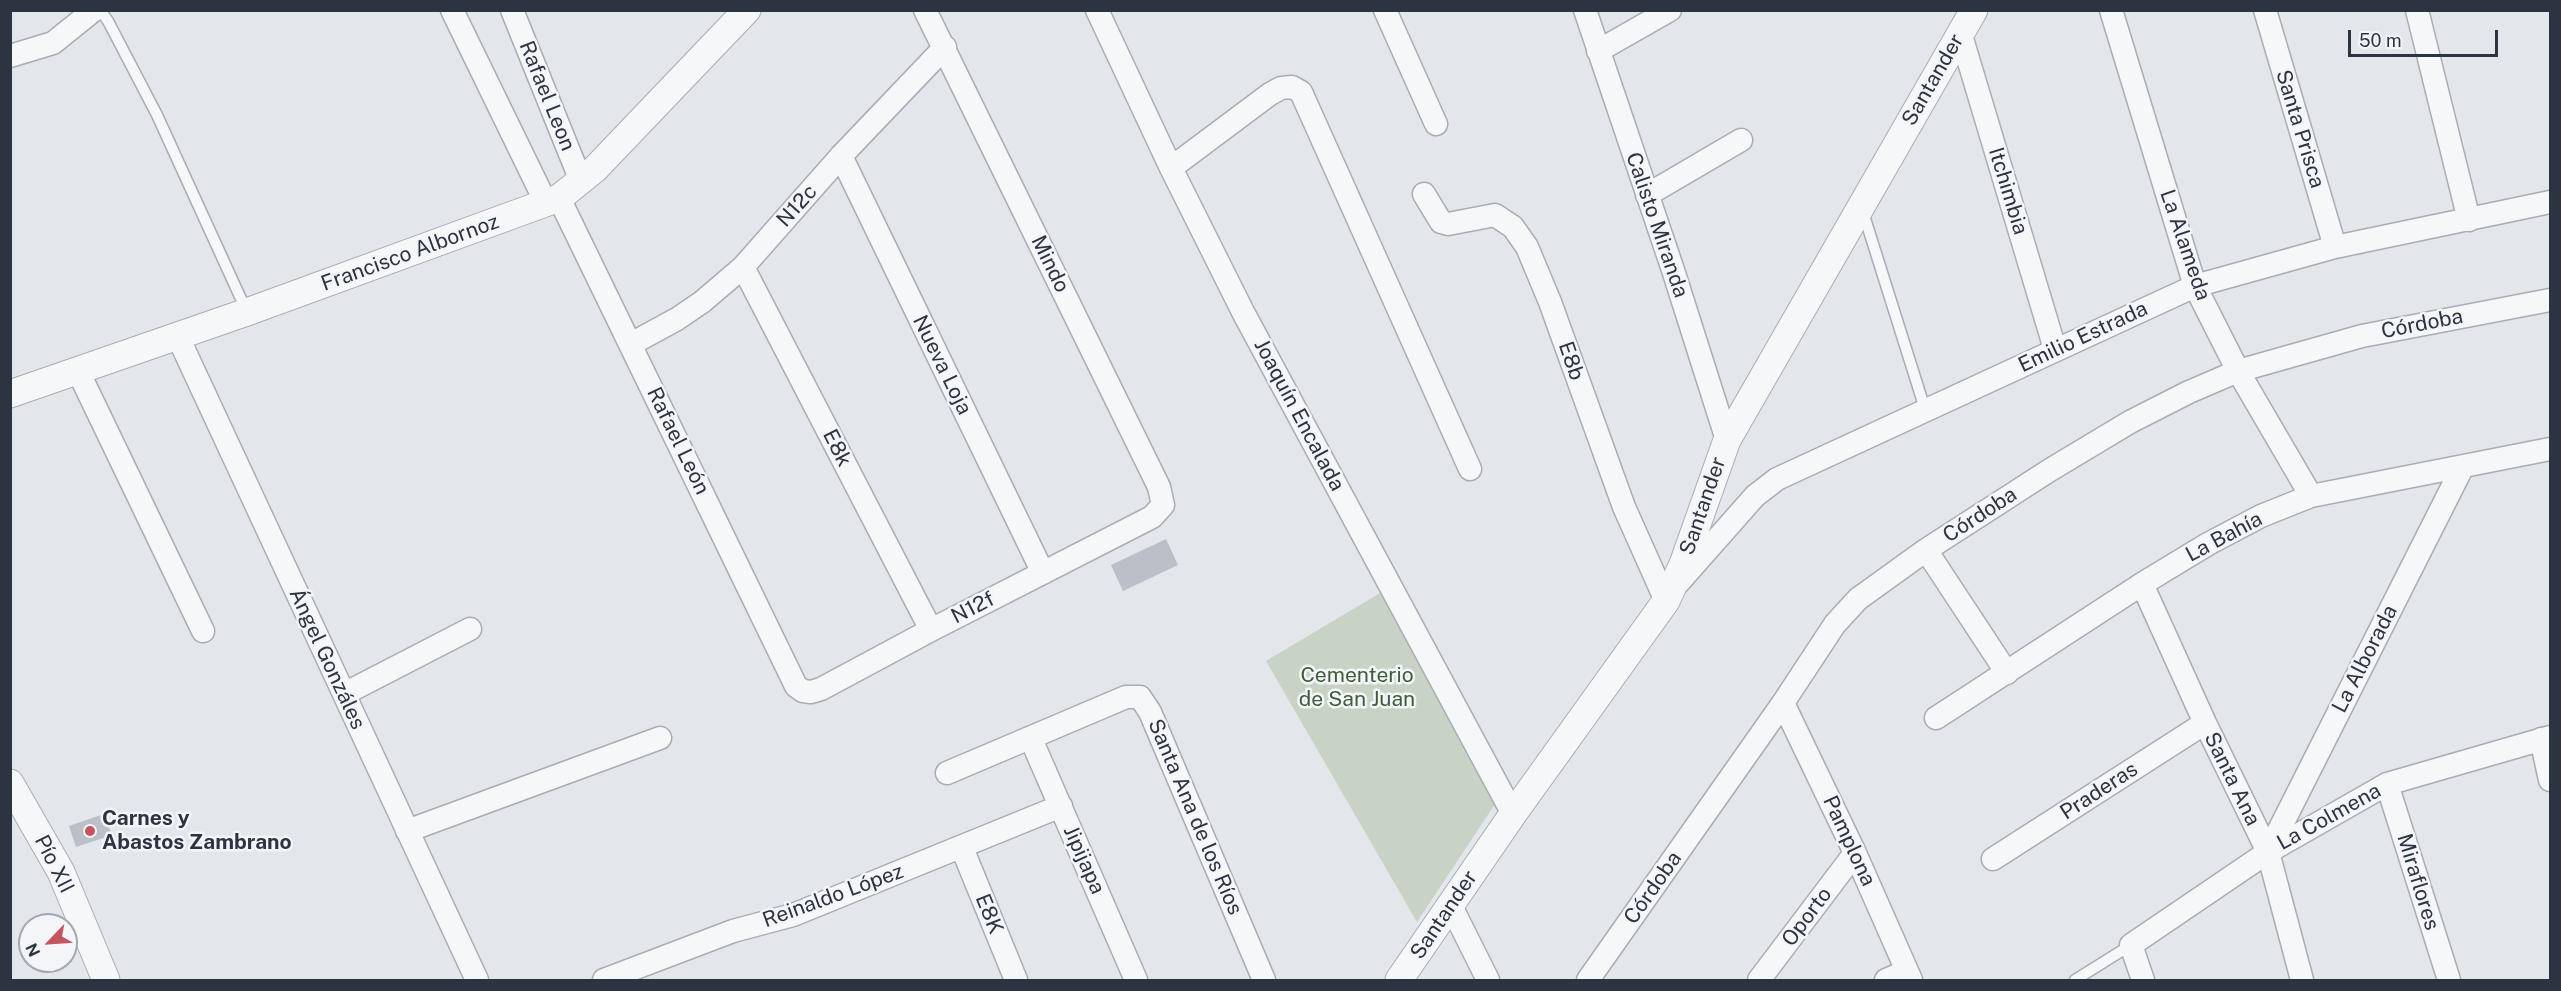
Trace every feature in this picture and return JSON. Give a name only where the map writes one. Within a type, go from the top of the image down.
[{"type":"street","points":[[10,56],[53,43],[94,10]]},
{"type":"street","name":"Rafael León","points":[[452,10],[631,344],[796,686]]},
{"type":"street","name":"Rafael Leon","points":[[512,10],[581,181]]},
{"type":"street","name":"Francisco Albornoz","points":[[10,394],[248,312],[552,200],[581,181],[747,10]]},
{"type":"street","name":"Mindo","points":[[925,10],[1159,486],[1163,505],[1152,517]]},
{"type":"street","name":"Joaquín Encalada","points":[[1097,10],[1171,168],[1244,312],[1513,814]]},
{"type":"street","points":[[1385,10],[1436,124]]},
{"type":"street","name":"Calisto Miranda","points":[[1585,10],[1727,440]]},
{"type":"street","points":[[1598,51],[1670,10]]},
{"type":"street","name":"La Alameda","points":[[2111,10],[2195,286],[2238,371],[2311,496]]},
{"type":"street","name":"Santa Prisca","points":[[2265,10],[2335,247]]},
{"type":"street","points":[[2417,10],[2469,220]]},
{"type":"street","name":"Santander","points":[[1399,981],[1513,814],[1670,594],[1727,440],[1967,22]]},
{"type":"street","name":"Itchimbia","points":[[1967,22],[2055,349]]},
{"type":"street","name":"N12c","points":[[631,344],[669,324],[702,302],[743,267],[841,156],[945,47]]},
{"type":"street","points":[[1171,168],[1270,94],[1281,88],[1292,87],[1301,92],[1470,469]]},
{"type":"street","points":[[1647,195],[1741,140]]},
{"type":"street","name":"Nueva Loja","points":[[841,156],[1043,573]]},
{"type":"street","name":"E8b","points":[[1424,194],[1441,222],[1454,223],[1496,215],[1513,226],[1527,247],[1550,302],[1624,507],[1670,594]]},
{"type":"street","name":"Emilio Estrada","points":[[1670,594],[1755,496],[1777,479],[2195,286],[2335,247],[2550,202]]},
{"type":"street","name":"E8k","points":[[743,267],[931,630]]},
{"type":"street","name":"Córdoba","points":[[1588,981],[1846,610],[1926,550],[2050,470],[2130,422],[2189,392],[2238,371],[2362,336],[2550,300]]},
{"type":"street","name":"Ángel Gonzáles","points":[[178,337],[477,981]]},
{"type":"street","points":[[78,371],[203,631]]},
{"type":"street","name":"La Bahía","points":[[1936,718],[2142,584],[2261,516],[2311,496],[2550,449]]},
{"type":"street","name":"La Alborada","points":[[2268,852],[2463,466]]},
{"type":"street","name":"N12f","points":[[796,686],[803,692],[821,689],[1152,517]]},
{"type":"street","points":[[1926,550],[2007,672]]},
{"type":"street","name":"Santa Ana","points":[[2142,584],[2205,723],[2268,852],[2302,981]]},
{"type":"street","points":[[344,694],[470,629]]},
{"type":"street","name":"Santa Ana de los Ríos","points":[[1031,739],[1126,697],[1140,697],[1145,703],[1264,981]]},
{"type":"street","name":"Pamplona","points":[[1783,703],[1855,853],[1909,976]]},
{"type":"street","name":"Praderas","points":[[1993,859],[2205,723]]},
{"type":"street","points":[[407,831],[660,738]]},
{"type":"street","points":[[2546,738],[2550,780]]},
{"type":"street","name":"La Colmena","points":[[2131,945],[2268,852],[2387,784],[2546,738]]},
{"type":"street","points":[[947,773],[1031,739]]},
{"type":"street","name":"Jipijapa","points":[[1031,739],[1136,981]]},
{"type":"street","name":"Pío XII","points":[[10,783],[61,872],[106,981]]},
{"type":"street","name":"Miraflores","points":[[2387,784],[2449,981]]},
{"type":"street","name":"Reinaldo López","points":[[604,981],[733,931],[793,915],[1061,806]]},
{"type":"street","name":"E8K","points":[[962,848],[1016,981]]},
{"type":"street","name":"Oporto","points":[[1759,981],[1855,853]]},
{"type":"street","points":[[1451,906],[1488,981]]},
{"type":"street","points":[[2131,945],[2143,981]]},
{"type":"street","points":[[1886,981],[1909,976]]},
{"type":"lane","points":[[100,10],[157,115],[248,312]]},
{"type":"lane","points":[[1861,206],[1925,409]]},
{"type":"lane","points":[[2075,981],[2131,945]]},
{"type":"green space","name":"Cementerio de San Juan","points":[[1380,593],[1495,804],[1417,922],[1266,661]]},
{"type":"building","points":[[1166,539],[1178,565],[1123,591],[1111,565]]},
{"type":"building","name":"Carnes y Abastos Zambrano","points":[[104,814],[112,835],[76,847],[69,826]]},
{"type":"place","name":"Carnes y Abastos Zambrano","points":[[90,831]]}]
